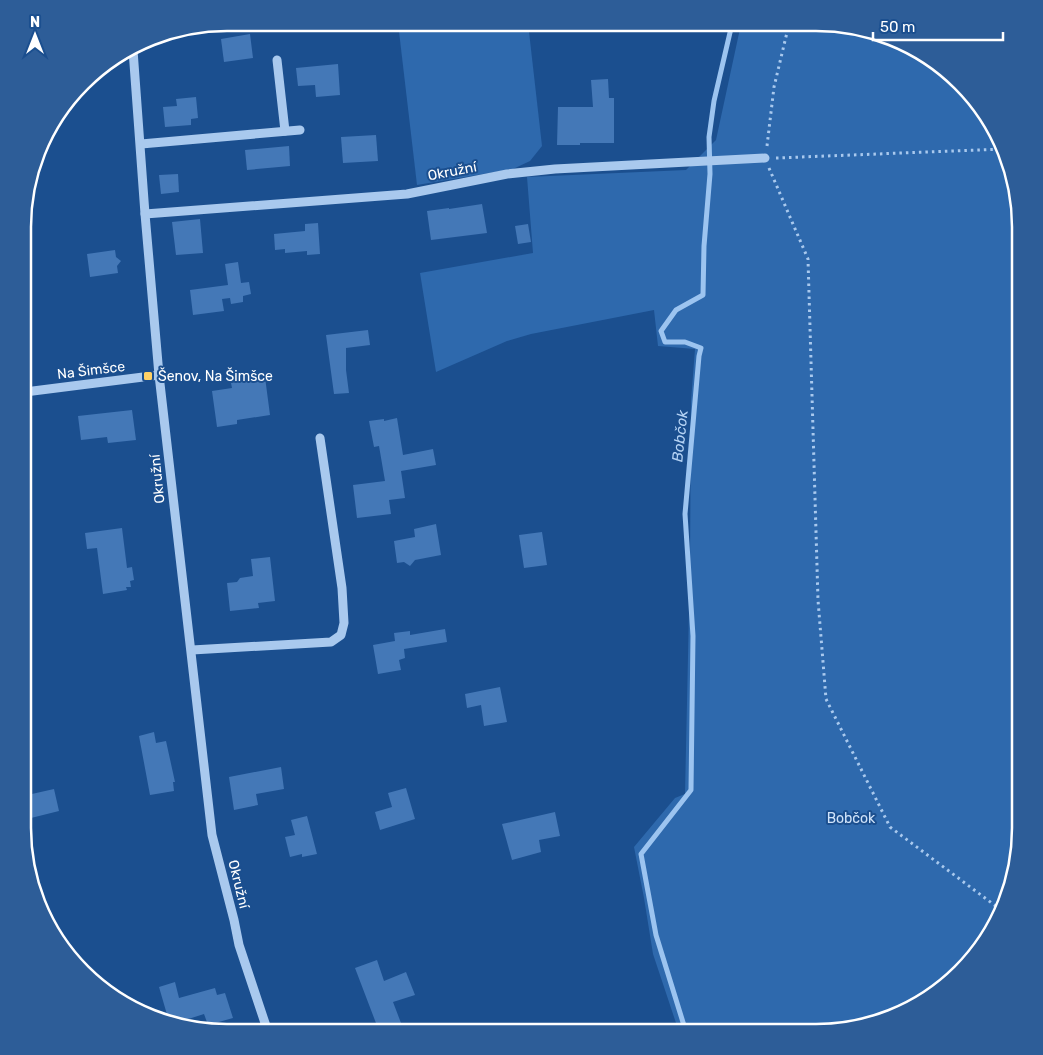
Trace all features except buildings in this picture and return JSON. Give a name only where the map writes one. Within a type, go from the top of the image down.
[{"type":"street","name":"Okružní","points":[[133,55],[145,214],[160,375],[212,835],[240,945],[265,1024]]},
{"type":"street","points":[[277,60],[285,131]]},
{"type":"street","points":[[140,144],[300,130]]},
{"type":"street","name":"Okružní","points":[[145,214],[407,194],[507,174],[555,169],[765,158]]},
{"type":"street","name":"Na Šimšce","points":[[31,391],[160,375]]},
{"type":"street","points":[[192,650],[331,642],[341,635],[344,623],[342,588],[320,438]]},
{"type":"path","points":[[787,31],[774,87],[765,158],[808,259],[818,600],[826,699],[890,827],[996,905]]},
{"type":"path","points":[[765,158],[996,149]]},
{"type":"green space","points":[[399,31],[529,31],[542,146],[530,161],[513,169],[417,185]]},
{"type":"green space","name":"Bobčok","points":[[739,31],[816,31],[854,35],[891,46],[925,64],[963,98],[979,118],[997,152],[1010,202],[1012,227],[1012,828],[1008,866],[997,903],[979,937],[945,975],[925,991],[891,1009],[841,1022],[816,1024],[676,1024],[653,954],[634,847],[675,798],[685,794],[690,565],[691,401],[695,349],[658,346],[654,310],[531,334],[507,341],[436,372],[420,273],[533,253],[527,177],[686,170],[716,140]]},
{"type":"waterway","name":"Bobčok","points":[[684,1024],[656,935],[641,854],[691,790],[693,636],[685,514],[701,348],[685,342],[665,342],[661,331],[676,310],[703,295],[704,246],[710,174],[709,137],[714,101],[730,31]]},
{"type":"place","name":"Šenov, Na Šimšce","points":[[148,376]]}]
